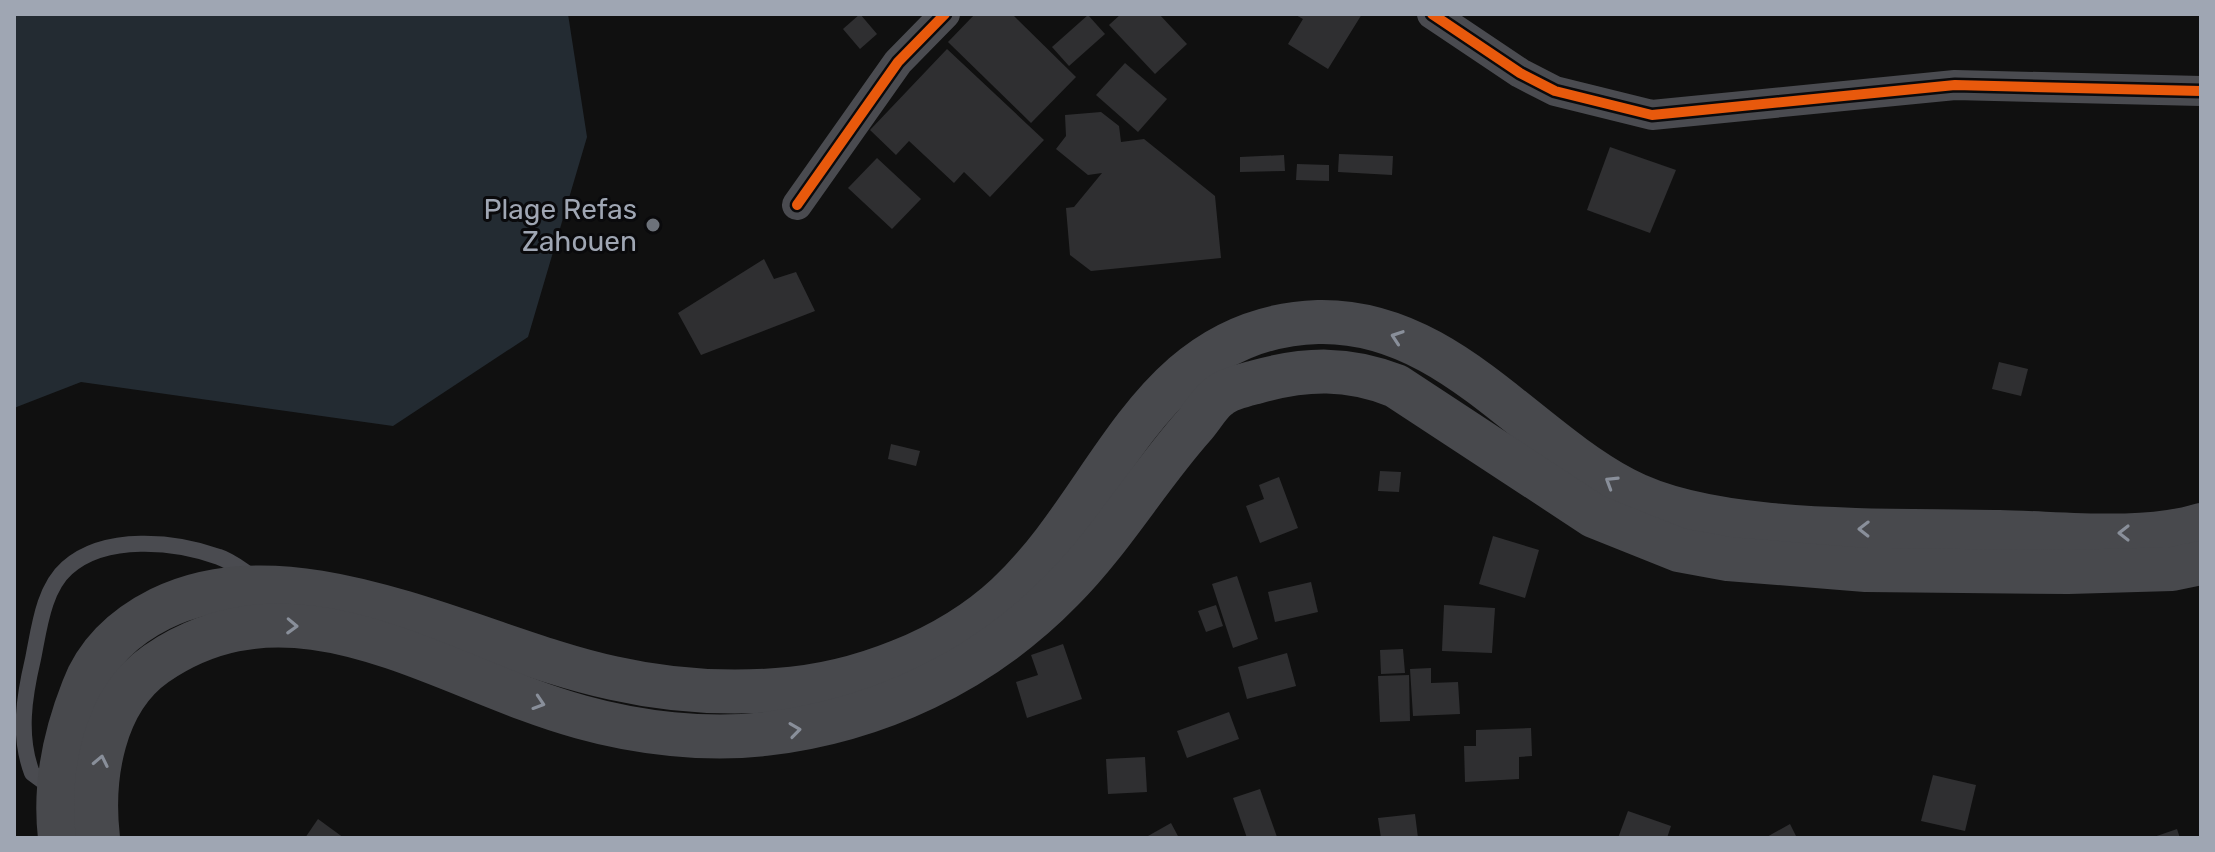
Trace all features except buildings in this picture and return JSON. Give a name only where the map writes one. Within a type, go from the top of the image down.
[{"type":"main road","points":[[60,838],[58,792],[65,744],[80,697],[99,657],[114,640],[143,618],[174,602],[267,586],[374,605],[612,678],[681,689],[738,692],[836,682],[908,657],[967,626],[1007,595],[1064,529],[1142,416],[1178,378],[1253,332],[1322,322],[1355,324],[1402,337],[1435,353],[1487,388],[1586,466],[1629,492],[1699,515],[1846,528],[2067,533],[2160,533],[2201,525]]},
{"type":"main road","points":[[98,838],[97,781],[111,720],[127,691],[141,675],[192,641],[229,630],[260,625],[346,632],[583,718],[680,734],[753,736],[821,727],[891,705],[967,665],[1015,632],[1062,590],[1219,396],[1284,375],[1324,369],[1364,373],[1396,386],[1594,516],[1679,550],[1728,559],[1866,570],[2068,572],[2172,569],[2201,563]]},
{"type":"street","points":[[797,205],[898,62],[945,14]]},
{"type":"street","points":[[1432,14],[1484,51],[1555,91],[1652,115],[1955,85],[2200,91]]},
{"type":"lane","points":[[58,792],[32,773],[23,723],[43,613],[51,591],[65,569],[85,556],[110,547],[166,546],[222,557],[267,586]]},
{"type":"shaded area","points":[[14,14],[568,14],[587,137],[528,337],[393,426],[81,382],[14,408]]},
{"type":"cycle path","points":[[797,205],[898,62],[945,14]]},
{"type":"cycle path","points":[[1432,14],[1520,73],[1555,91],[1652,115],[1955,85],[2201,91]]},
{"type":"place","name":"Plage Refas Zahouen","points":[[653,225]]}]
